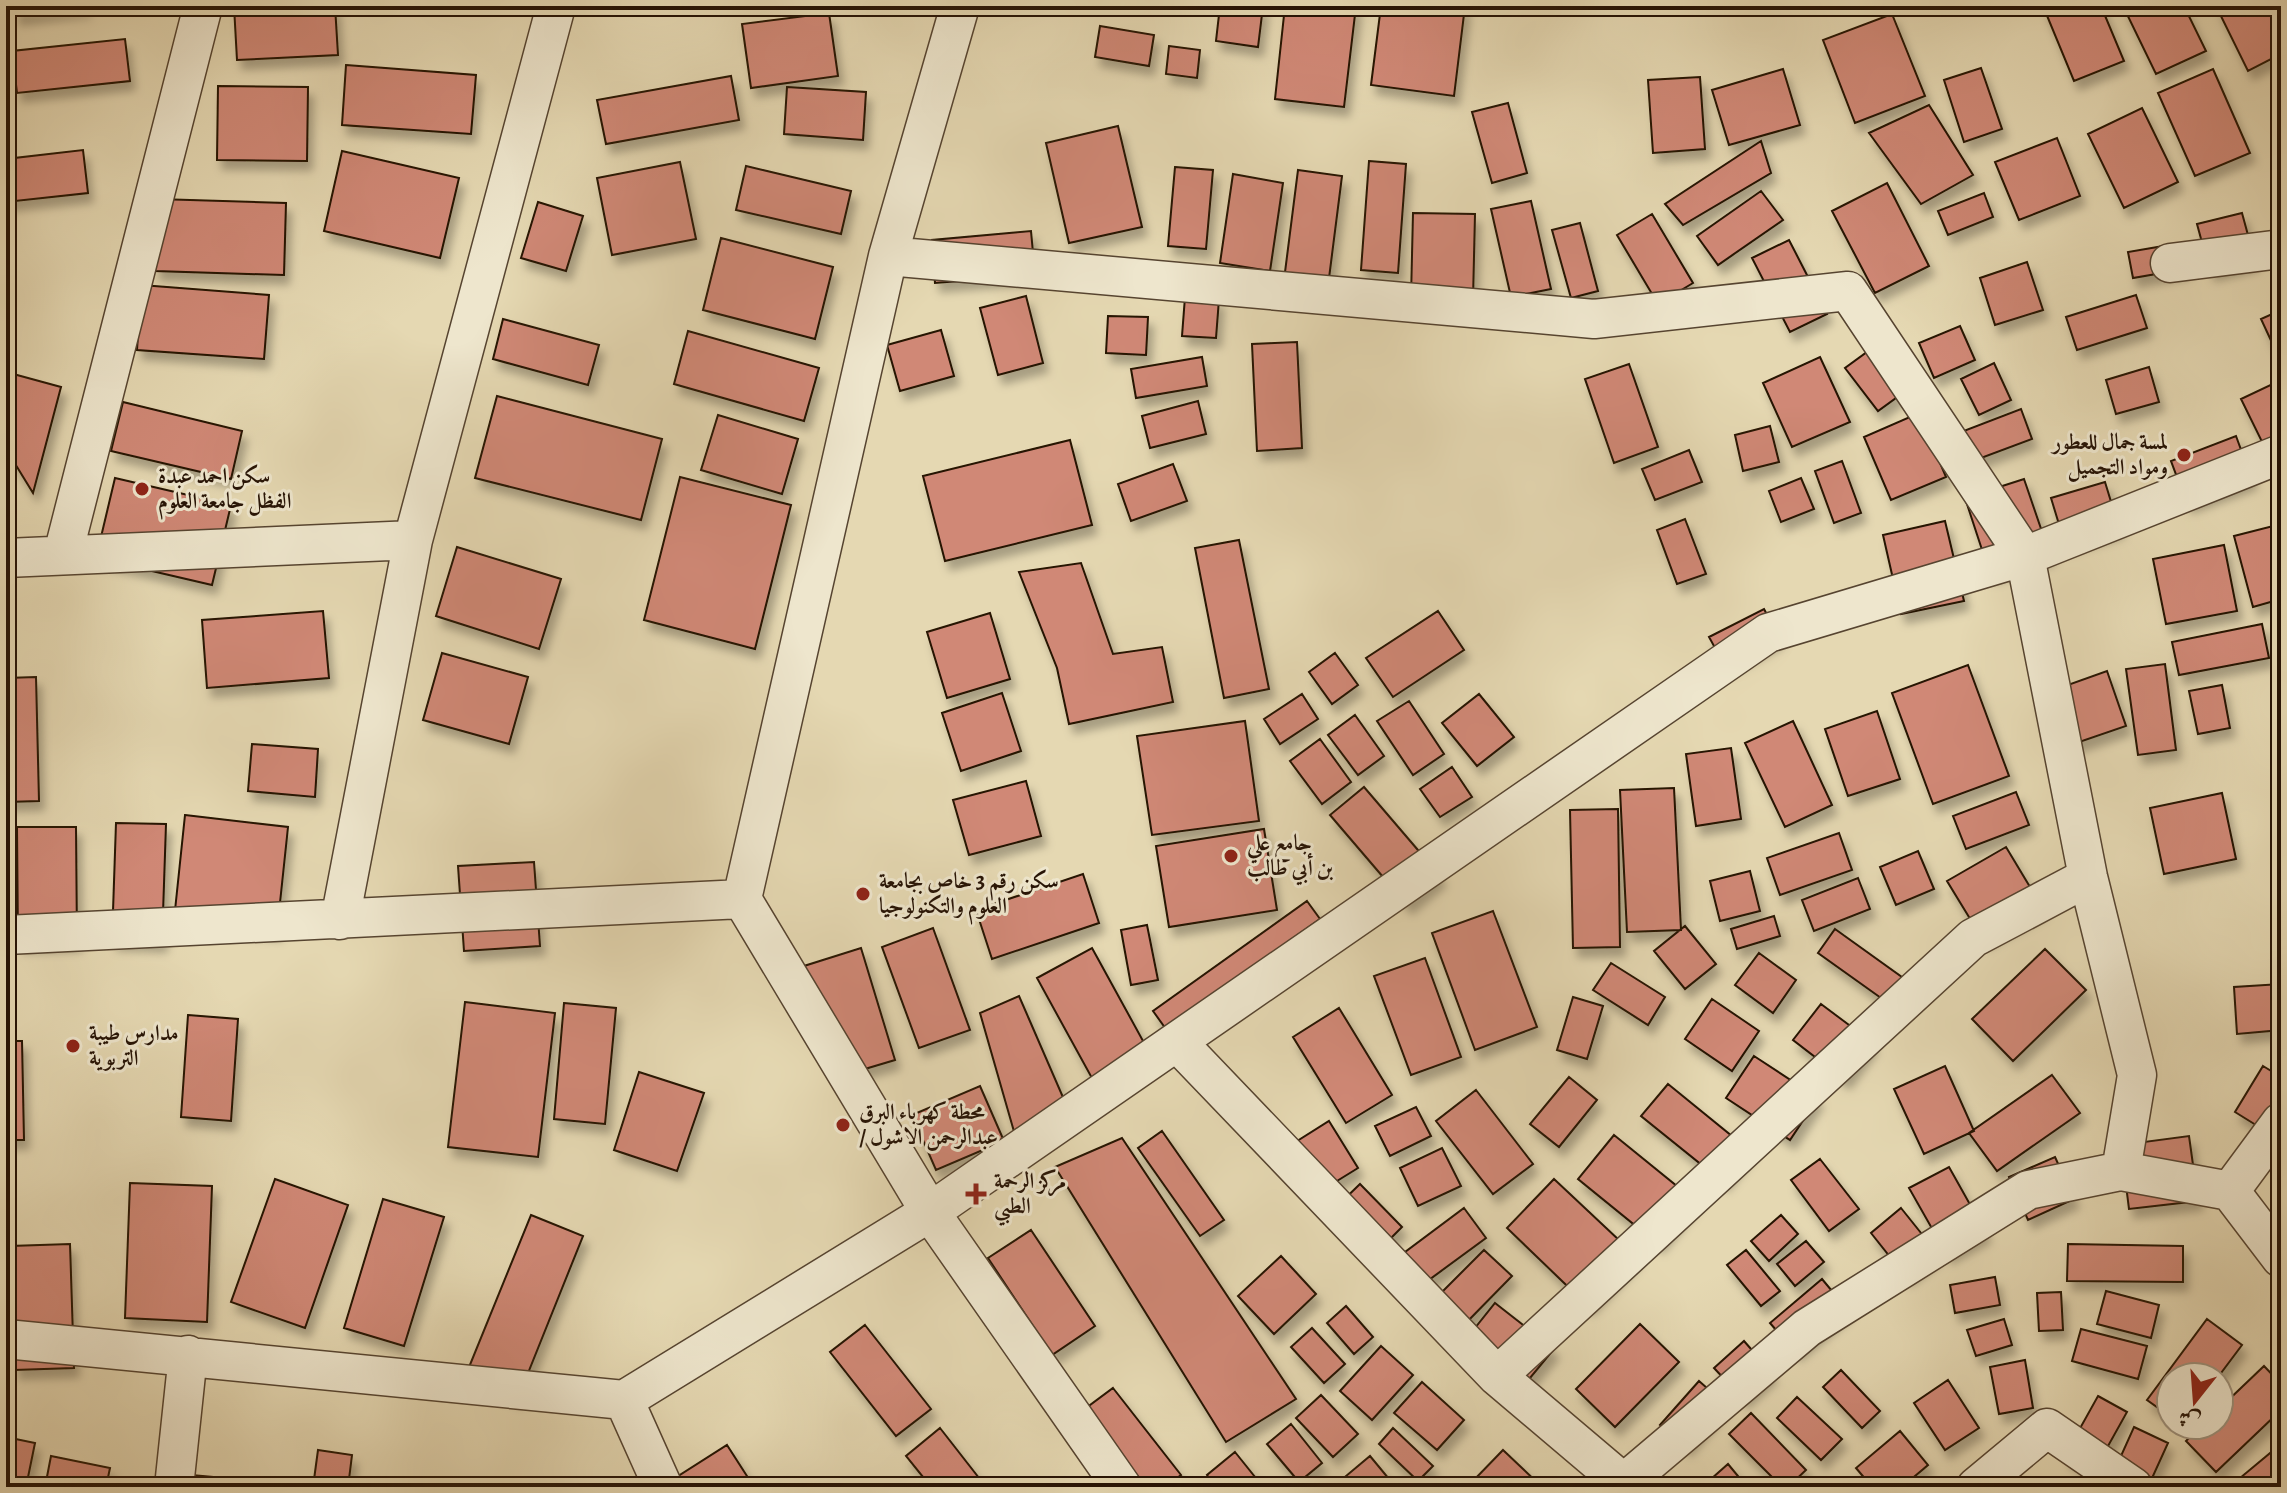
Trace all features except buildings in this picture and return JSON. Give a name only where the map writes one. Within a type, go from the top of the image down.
[{"type":"street","points":[[63,554],[203,6]]},
{"type":"street","points":[[340,920],[413,540],[556,6]]},
{"type":"street","points":[[960,6],[888,256],[742,899],[930,1212],[1122,1487]]},
{"type":"street","points":[[2170,263],[2281,249]]},
{"type":"street","points":[[888,256],[1594,319],[1848,291],[2025,556],[2088,877],[2137,1075],[2121,1171]]},
{"type":"street","points":[[6,1339],[624,1400],[930,1212],[1768,633],[2025,556],[2281,454]]},
{"type":"street","points":[[6,558],[413,540]]},
{"type":"street","points":[[1497,1376],[1973,938],[2088,877]]},
{"type":"street","points":[[6,935],[742,899]]},
{"type":"street","points":[[1177,1042],[1497,1376],[1626,1485],[1820,1320],[2028,1190],[2121,1171],[2230,1191],[2281,1258]]},
{"type":"street","points":[[2230,1191],[2281,1122]]},
{"type":"street","points":[[174,1487],[188,1355]]},
{"type":"street","points":[[624,1400],[663,1487]]},
{"type":"street","points":[[1976,1487],[2047,1428],[2133,1487]]},
{"type":"place","name":"لمسة جمال للعطور ومواد التجميل","points":[[2184,455]]},
{"type":"place","name":"سكن احمد عبدة الفظل جامعة العلوم","points":[[142,489]]},
{"type":"place","name":"جامع علي بن أبي طالب","points":[[1231,856]]},
{"type":"place","name":"سكن رقم 3 خاص بجامعة العلوم والتكنولوجيا","points":[[863,894]]},
{"type":"place","name":"مدارس طيبة التربوية","points":[[73,1046]]},
{"type":"place","name":"محطة كهرباء البرق / عبدالرحمن الاشول","points":[[843,1125]]},
{"type":"place","name":"مركز الرحمة الطبي","points":[[976,1194]]}]
